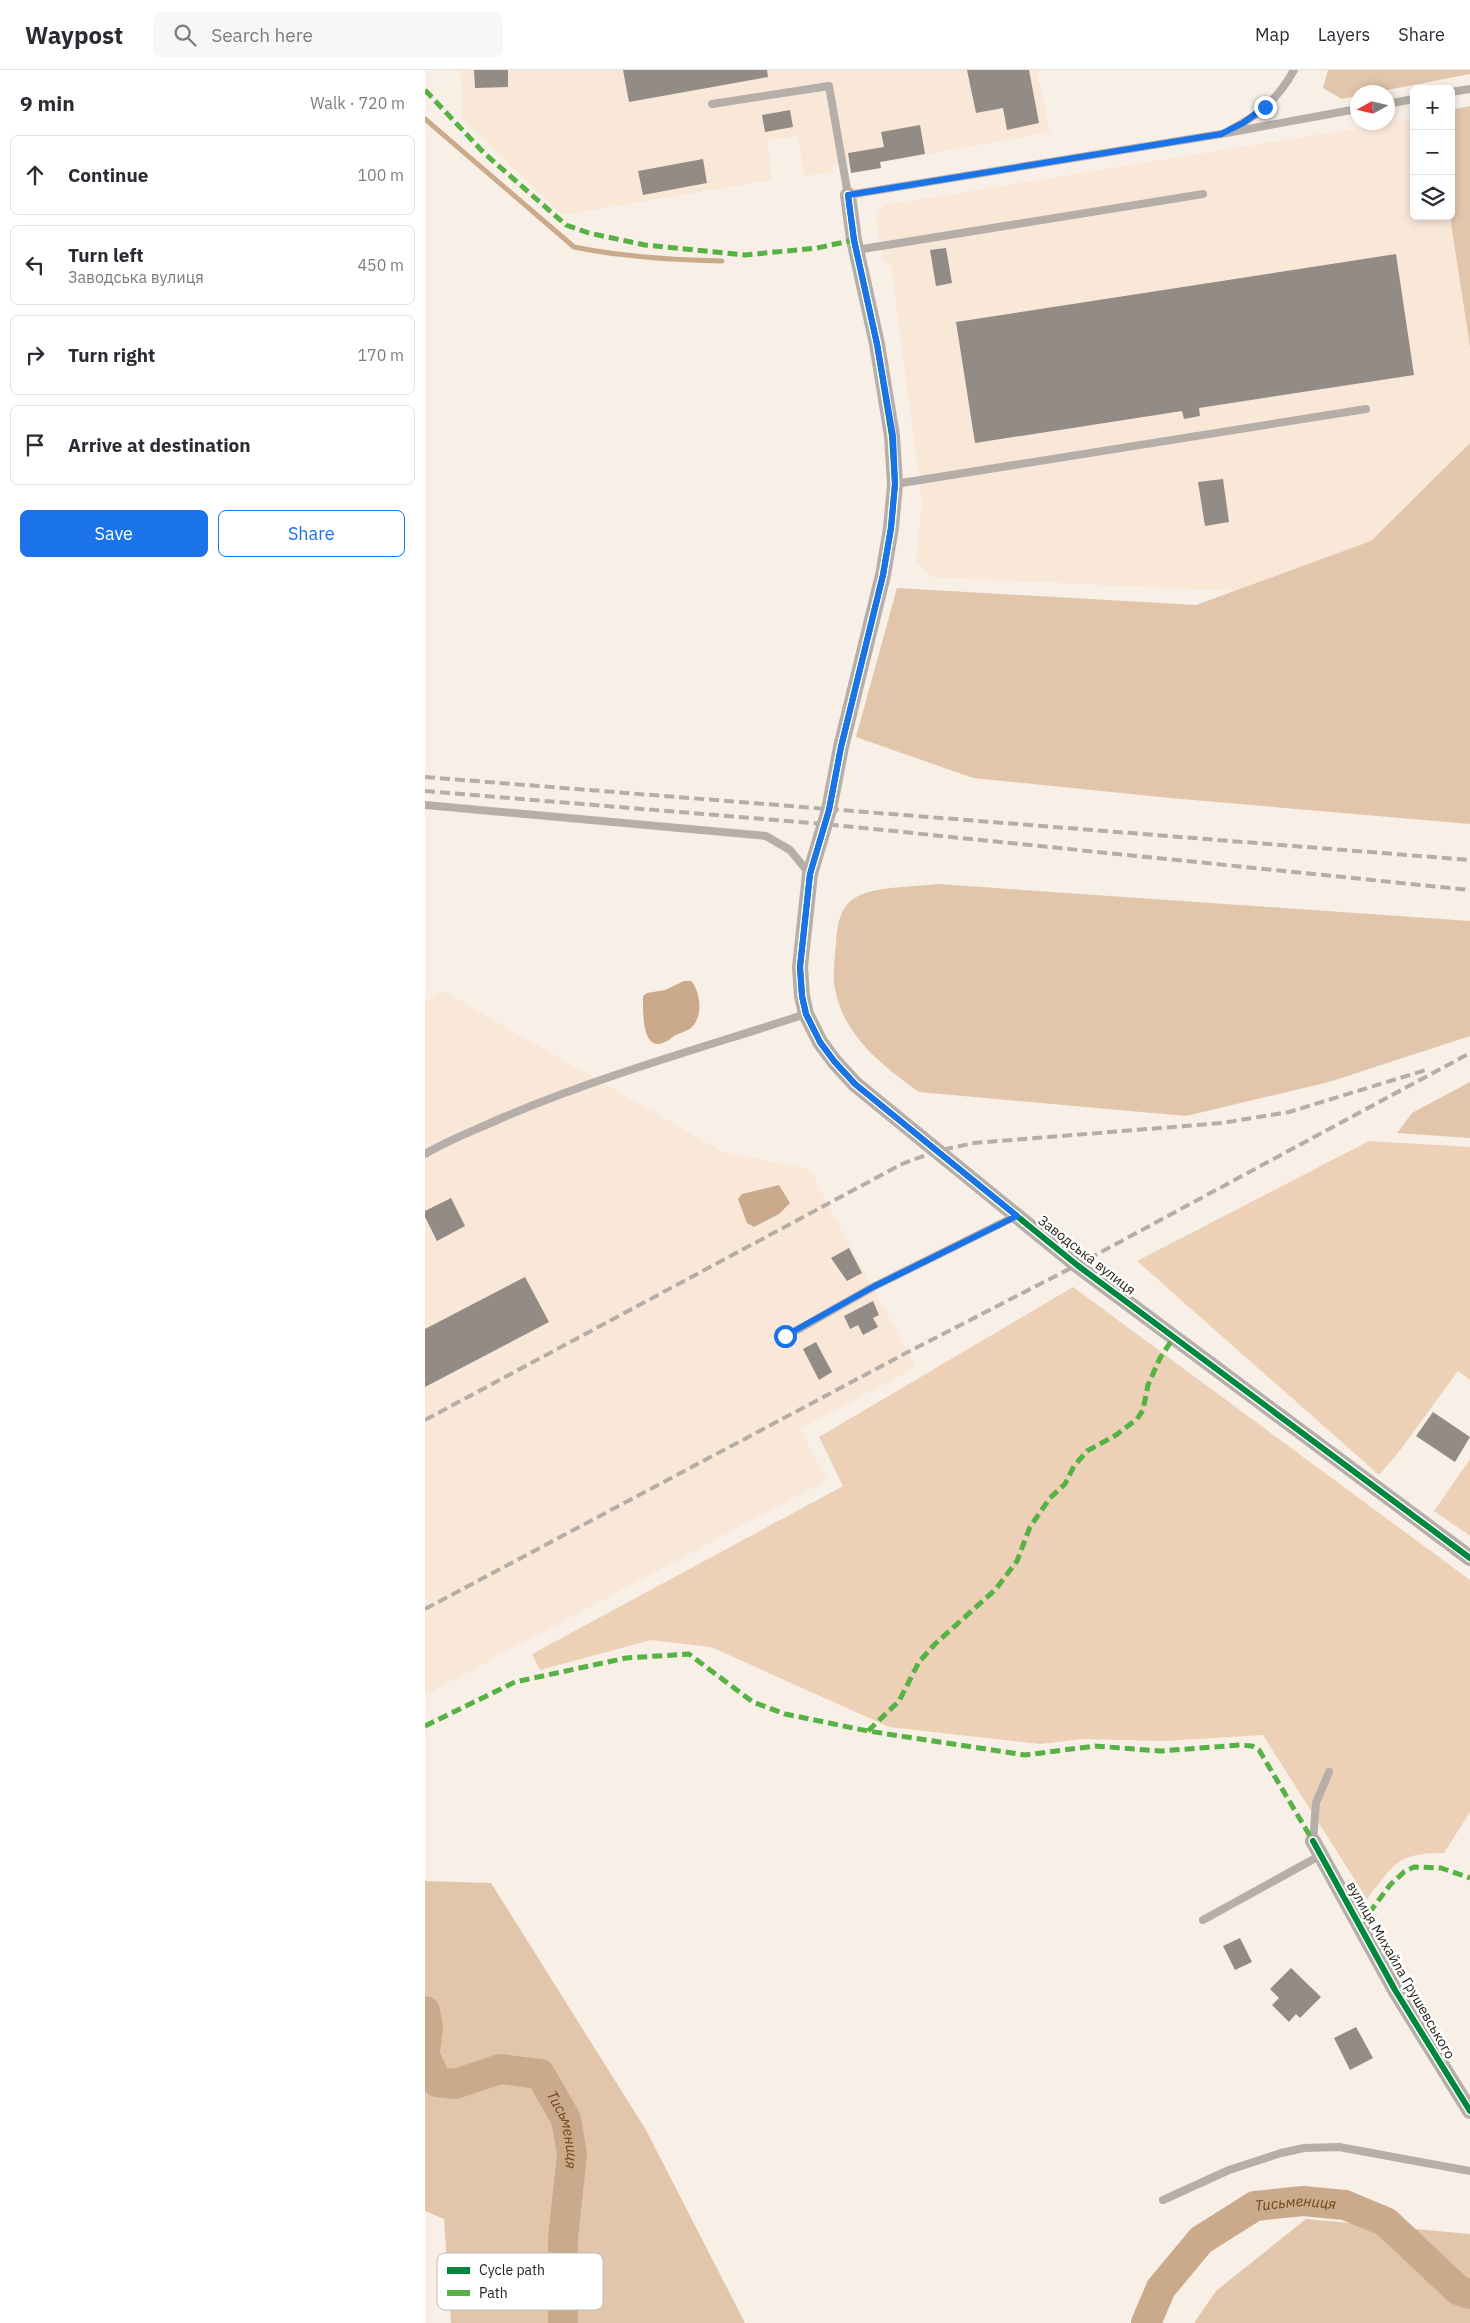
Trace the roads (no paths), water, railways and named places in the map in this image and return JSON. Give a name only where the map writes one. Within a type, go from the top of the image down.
[{"type":"street","name":"Заводська вулиця","points":[[848,195],[893,436],[895,484],[891,528],[883,575],[841,747],[829,810],[810,874],[800,967],[802,996],[806,1014],[820,1042],[855,1084],[1077,1265],[1470,1558]]},
{"type":"street","name":"вулиця Михайла Грушевського","points":[[1317,1848],[1395,1990],[1470,2111]]},
{"type":"lane","points":[[1221,134],[1243,123],[1265,107],[1283,91],[1294,70]]},
{"type":"lane","points":[[712,104],[829,86],[848,195],[1221,134],[1350,110]]},
{"type":"lane","points":[[1455,91],[1470,89]]},
{"type":"lane","points":[[1395,103],[1410,100]]},
{"type":"lane","points":[[857,250],[1203,194]]},
{"type":"lane","points":[[895,484],[1366,409]]},
{"type":"lane","points":[[425,805],[766,836],[790,850],[810,874]]},
{"type":"lane","points":[[425,1154],[442,1144],[536,1104],[646,1063],[806,1014]]},
{"type":"lane","points":[[785,1336],[873,1287],[1017,1216]]},
{"type":"lane","points":[[1203,1920],[1317,1848],[1316,1803],[1329,1772]]},
{"type":"lane","points":[[1163,2200],[1229,2170],[1281,2152],[1304,2148],[1339,2147],[1470,2171]]},
{"type":"waterway","points":[[425,119],[574,247],[648,257],[722,261]]},
{"type":"waterway","name":"Тисьмениця","points":[[425,2011],[428,2027],[425,2050]]},
{"type":"waterway","name":"Тисьмениця","points":[[425,2056],[437,2082],[455,2084],[500,2069],[540,2074],[566,2119],[572,2154],[563,2253]]},
{"type":"waterway","name":"Тисьмениця","points":[[1146,2323],[1161,2288],[1201,2240],[1255,2206],[1303,2201],[1345,2205],[1386,2222],[1458,2290],[1470,2294]]},
{"type":"waterway","name":"Тисьмениця","points":[[563,2310],[563,2323]]},
{"type":"railway","points":[[425,777],[1470,860]]},
{"type":"railway","points":[[425,791],[824,824],[1470,890]]},
{"type":"railway","points":[[425,1609],[908,1352],[1077,1265],[1470,1053]]},
{"type":"railway","points":[[425,1420],[902,1164],[937,1151],[974,1143],[1222,1123],[1289,1112],[1426,1070]]}]
